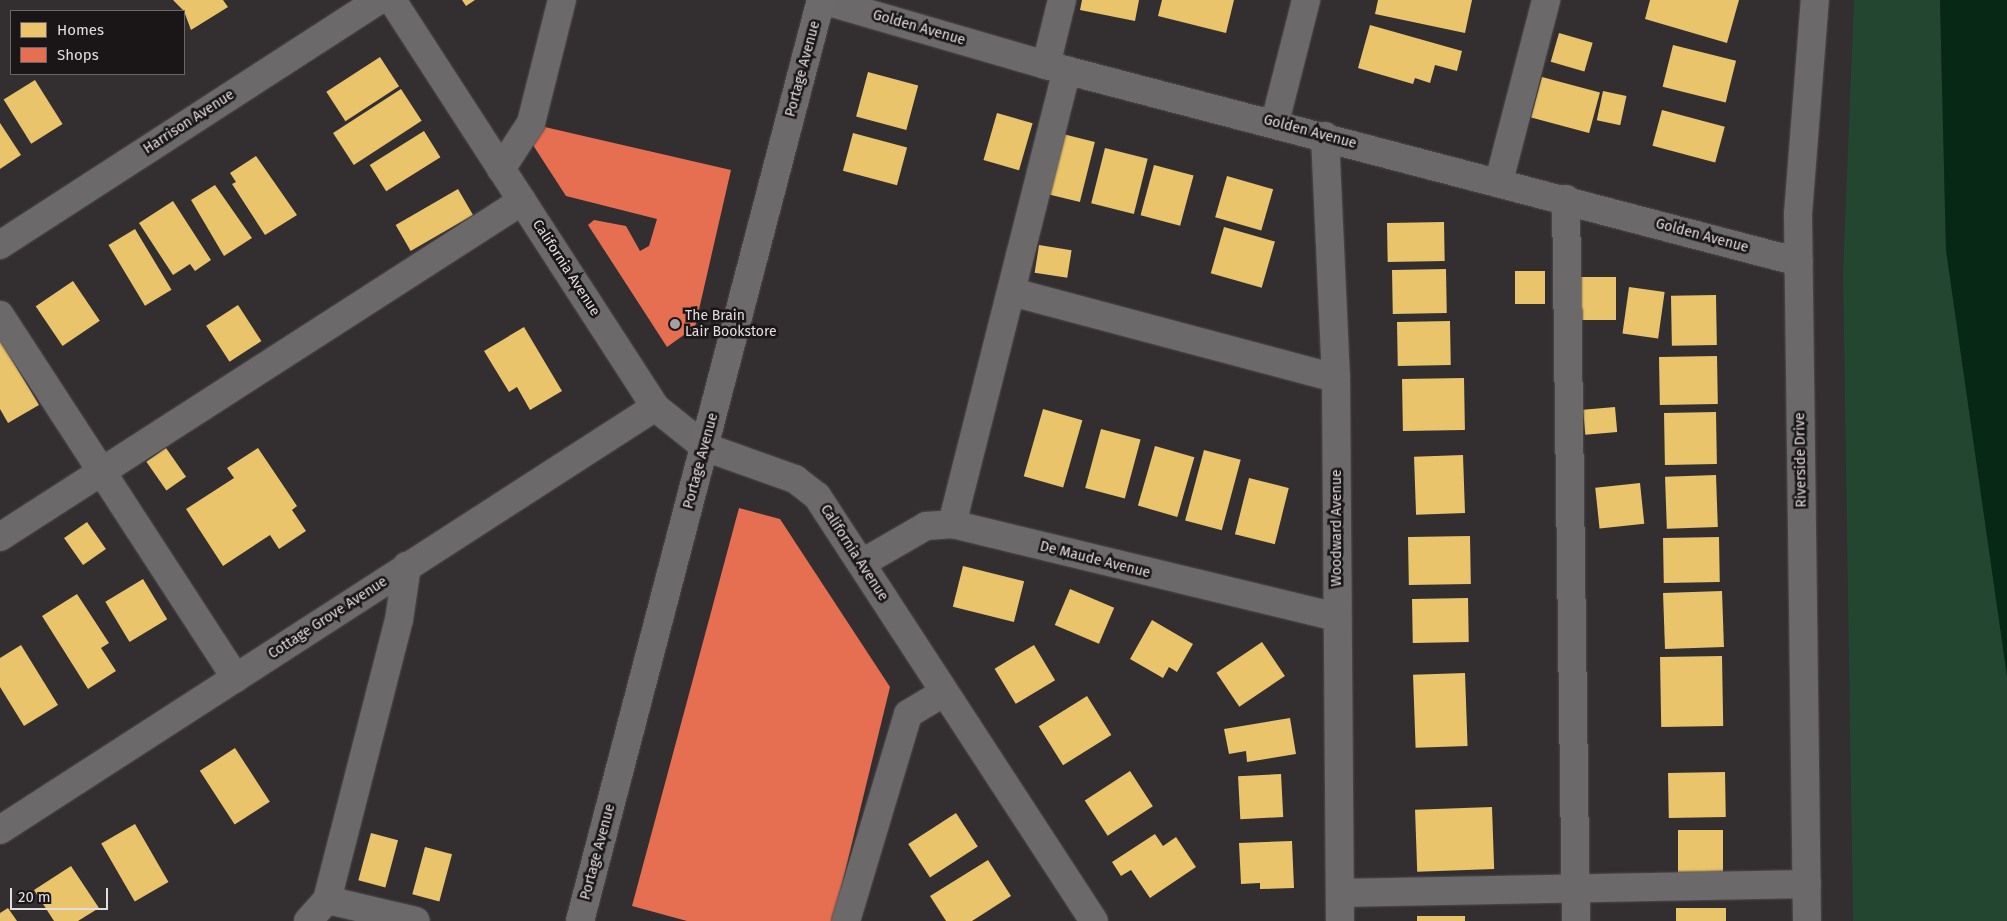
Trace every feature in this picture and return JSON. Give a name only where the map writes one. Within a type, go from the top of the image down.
[{"type":"main road","name":"Portage Avenue","points":[[580,921],[821,0]]},
{"type":"street","name":"Harrison Avenue","points":[[0,244],[379,0]]},
{"type":"street","name":"California Avenue","points":[[392,0],[655,407],[705,447],[795,479],[810,490],[862,563],[943,693],[1094,921]]},
{"type":"street","points":[[502,169],[531,123],[562,0]]},
{"type":"street","name":"Golden Avenue","points":[[821,0],[1056,68],[1275,122],[1799,262]]},
{"type":"street","points":[[952,524],[1012,292],[1056,68],[1062,0]]},
{"type":"street","points":[[1275,122],[1306,0]]},
{"type":"street","points":[[1499,181],[1546,0]]},
{"type":"street","name":"Riverside Drive","points":[[1807,921],[1799,262],[1803,131],[1815,0]]},
{"type":"street","name":"Woodward Avenue","points":[[1325,136],[1336,378],[1340,921]]},
{"type":"street","points":[[1566,199],[1576,921]]},
{"type":"street","points":[[0,537],[101,470],[522,201]]},
{"type":"street","points":[[1012,292],[1336,378]]},
{"type":"street","points":[[0,315],[236,678]]},
{"type":"street","name":"Cottage Grove Avenue","points":[[0,830],[655,407]]},
{"type":"street","name":"De Maude Avenue","points":[[862,563],[926,526],[952,524],[1337,617]]},
{"type":"street","points":[[308,921],[327,900],[399,620],[408,566]]},
{"type":"street","points":[[846,921],[908,714],[943,693]]},
{"type":"street","points":[[1340,893],[1807,884]]},
{"type":"street","points":[[327,900],[416,921]]},
{"type":"shaded area","points":[[1854,0],[1940,0],[1946,250],[2007,676],[2007,921],[1853,921],[1843,273]]},
{"type":"shaded area","points":[[1940,0],[2007,0],[2007,676],[1946,250]]},
{"type":"building: Homes","points":[[173,0],[223,0],[228,7],[191,30],[185,10]]},
{"type":"building: Homes","points":[[462,0],[475,0],[466,6]]},
{"type":"building: Homes","points":[[1082,0],[1139,0],[1135,21],[1080,10]]},
{"type":"building: Homes","points":[[1162,0],[1234,0],[1226,33],[1158,16]]},
{"type":"building: Homes","points":[[1378,0],[1472,0],[1465,33],[1375,14]]},
{"type":"building: Homes","points":[[1650,0],[1739,0],[1727,43],[1645,19]]},
{"type":"building: Homes","points":[[1370,25],[1462,51],[1457,71],[1435,65],[1430,83],[1415,78],[1413,84],[1358,68]]},
{"type":"building: Homes","points":[[1559,33],[1593,43],[1584,71],[1551,62]]},
{"type":"building: Homes","points":[[1673,45],[1736,61],[1726,102],[1663,87]]},
{"type":"building: Homes","points":[[380,57],[399,86],[345,121],[326,92]]},
{"type":"building: Homes","points":[[868,72],[918,85],[906,130],[856,116]]},
{"type":"building: Homes","points":[[1542,77],[1600,93],[1589,133],[1531,118]]},
{"type":"building: Homes","points":[[35,80],[63,124],[31,144],[4,100]]},
{"type":"building: Homes","points":[[401,89],[422,121],[354,165],[333,133]]},
{"type":"building: Homes","points":[[1603,91],[1626,96],[1620,125],[1597,120]]},
{"type":"building: Homes","points":[[1662,110],[1725,127],[1715,163],[1652,146]]},
{"type":"building: Homes","points":[[997,113],[1033,123],[1019,170],[983,160]]},
{"type":"building: Homes","points":[[0,123],[21,155],[0,169]]},
{"type":"building: Homes","points":[[424,131],[440,157],[386,191],[370,165]]},
{"type":"building: Homes","points":[[853,133],[907,147],[897,185],[843,171]]},
{"type":"building: Homes","points":[[1059,133],[1095,142],[1080,202],[1044,193]]},
{"type":"building: Homes","points":[[1105,148],[1148,159],[1134,214],[1091,203]]},
{"type":"building: Homes","points":[[256,156],[297,215],[265,235],[232,184],[236,182],[230,173]]},
{"type":"building: Homes","points":[[1154,165],[1194,176],[1180,226],[1141,215]]},
{"type":"building: Homes","points":[[1227,176],[1273,189],[1261,231],[1215,217]]},
{"type":"building: Homes","points":[[215,185],[252,238],[224,256],[191,200]]},
{"type":"building: Homes","points":[[458,189],[473,215],[411,251],[396,225]]},
{"type":"building: Homes","points":[[173,201],[211,260],[195,271],[190,264],[173,275],[139,223]]},
{"type":"building: Homes","points":[[1444,222],[1445,261],[1388,262],[1387,223]]},
{"type":"building: Homes","points":[[1224,227],[1275,242],[1262,288],[1211,273]]},
{"type":"building: Homes","points":[[135,229],[172,290],[145,306],[108,245]]},
{"type":"building: Homes","points":[[1039,245],[1072,250],[1067,278],[1035,273]]},
{"type":"building: Homes","points":[[1446,269],[1447,313],[1393,314],[1392,270]]},
{"type":"building: Homes","points":[[1515,271],[1545,271],[1545,304],[1515,304]]},
{"type":"building: Homes","points":[[1576,277],[1616,277],[1616,320],[1576,320]]},
{"type":"building: Homes","points":[[73,281],[100,321],[63,346],[36,306]]},
{"type":"building: Homes","points":[[1629,287],[1665,292],[1658,339],[1622,334]]},
{"type":"building: Homes","points":[[1716,295],[1717,345],[1672,346],[1671,296]]},
{"type":"building: Homes","points":[[238,305],[261,341],[230,362],[206,326]]},
{"type":"building: Homes","points":[[1450,321],[1451,365],[1398,366],[1397,322]]},
{"type":"building: Homes","points":[[524,327],[562,391],[530,410],[517,387],[509,392],[484,351]]},
{"type":"building: Homes","points":[[0,340],[39,405],[8,423],[0,409]]},
{"type":"building: Homes","points":[[1717,356],[1718,404],[1660,405],[1659,357]]},
{"type":"building: Homes","points":[[1464,378],[1465,430],[1403,431],[1402,379]]},
{"type":"building: Homes","points":[[1615,407],[1617,432],[1585,435],[1583,410]]},
{"type":"building: Homes","points":[[1043,409],[1082,420],[1063,488],[1024,476]]},
{"type":"building: Homes","points":[[1716,412],[1717,464],[1665,465],[1664,413]]},
{"type":"building: Homes","points":[[1101,429],[1141,440],[1125,499],[1085,488]]},
{"type":"building: Homes","points":[[1155,446],[1194,457],[1177,517],[1138,506]]},
{"type":"building: Homes","points":[[166,448],[186,477],[166,490],[146,462]]},
{"type":"building: Homes","points":[[258,448],[297,506],[292,510],[306,531],[279,549],[270,535],[223,566],[186,509],[234,478],[227,468]]},
{"type":"building: Homes","points":[[1204,450],[1241,460],[1222,530],[1185,521]]},
{"type":"building: Homes","points":[[1463,455],[1465,513],[1416,515],[1414,457]]},
{"type":"building: Homes","points":[[1716,475],[1718,527],[1667,529],[1665,477]]},
{"type":"building: Homes","points":[[1249,478],[1289,488],[1275,544],[1235,534]]},
{"type":"building: Homes","points":[[1640,483],[1644,524],[1600,528],[1595,488]]},
{"type":"building: Homes","points":[[87,522],[106,549],[83,565],[64,538]]},
{"type":"building: Homes","points":[[1470,536],[1471,584],[1409,585],[1408,537]]},
{"type":"building: Homes","points":[[1719,537],[1720,582],[1664,583],[1663,538]]},
{"type":"building: Homes","points":[[963,566],[1024,581],[1014,622],[953,607]]},
{"type":"building: Homes","points":[[143,579],[167,619],[129,642],[105,602]]},
{"type":"building: Homes","points":[[1070,589],[1114,608],[1099,644],[1055,625]]},
{"type":"building: Homes","points":[[1722,591],[1724,647],[1665,649],[1663,593]]},
{"type":"building: Homes","points":[[77,594],[109,643],[101,648],[116,671],[88,689],[42,616]]},
{"type":"building: Homes","points":[[1468,598],[1469,642],[1413,643],[1412,599]]},
{"type":"building: Homes","points":[[1152,620],[1193,644],[1177,672],[1169,667],[1163,678],[1130,659]]},
{"type":"building: Homes","points":[[1262,642],[1285,676],[1239,707],[1216,673]]},
{"type":"building: Homes","points":[[21,645],[58,705],[24,726],[0,687],[0,658]]},
{"type":"building: Homes","points":[[1034,645],[1055,680],[1016,704],[995,669]]},
{"type":"building: Homes","points":[[1722,656],[1723,726],[1661,727],[1660,657]]},
{"type":"building: Homes","points":[[1465,673],[1468,746],[1416,748],[1413,675]]},
{"type":"building: Homes","points":[[1087,696],[1111,735],[1063,765],[1039,726]]},
{"type":"building: Homes","points":[[1290,718],[1296,754],[1247,762],[1246,751],[1229,754],[1224,729]]},
{"type":"building: Homes","points":[[235,748],[270,802],[235,825],[200,771]]},
{"type":"building: Homes","points":[[1130,771],[1153,806],[1108,836],[1085,800]]},
{"type":"building: Homes","points":[[1725,772],[1726,817],[1669,818],[1668,773]]},
{"type":"building: Homes","points":[[1281,774],[1283,817],[1240,819],[1238,776]]},
{"type":"building: Homes","points":[[1492,807],[1494,869],[1417,872],[1415,810]]},
{"type":"building: Homes","points":[[956,813],[978,847],[930,878],[908,844]]},
{"type":"building: Homes","points":[[135,824],[168,882],[135,902],[101,844]]},
{"type":"building: Homes","points":[[1678,830],[1723,830],[1723,877],[1678,877]]},
{"type":"building: Homes","points":[[371,833],[398,840],[385,888],[358,880]]},
{"type":"building: Homes","points":[[1155,834],[1163,846],[1176,837],[1196,867],[1150,898],[1131,870],[1121,876],[1112,862]]},
{"type":"building: Homes","points":[[1292,841],[1294,888],[1260,889],[1260,883],[1241,884],[1239,843]]},
{"type":"building: Homes","points":[[425,847],[452,854],[439,902],[412,894]]},
{"type":"building: Homes","points":[[988,860],[1011,896],[972,921],[946,921],[930,896]]},
{"type":"building: Homes","points":[[71,866],[99,908],[78,921],[54,921],[34,890]]},
{"type":"building: Homes","points":[[8,908],[17,921],[0,921],[0,913]]},
{"type":"building: Homes","points":[[1676,908],[1726,908],[1726,921],[1676,921]]},
{"type":"building: Homes","points":[[1417,916],[1465,916],[1465,921],[1417,921]]},
{"type":"building: Shops","points":[[536,125],[731,170],[695,327],[667,347],[588,225],[594,220],[626,226],[640,251],[649,246],[657,219],[566,196],[531,142]]},
{"type":"building: Shops","points":[[739,508],[780,519],[890,687],[833,921],[687,921],[632,906]]},
{"type":"place","name":"The Brain Lair Bookstore","points":[[675,324]]}]
